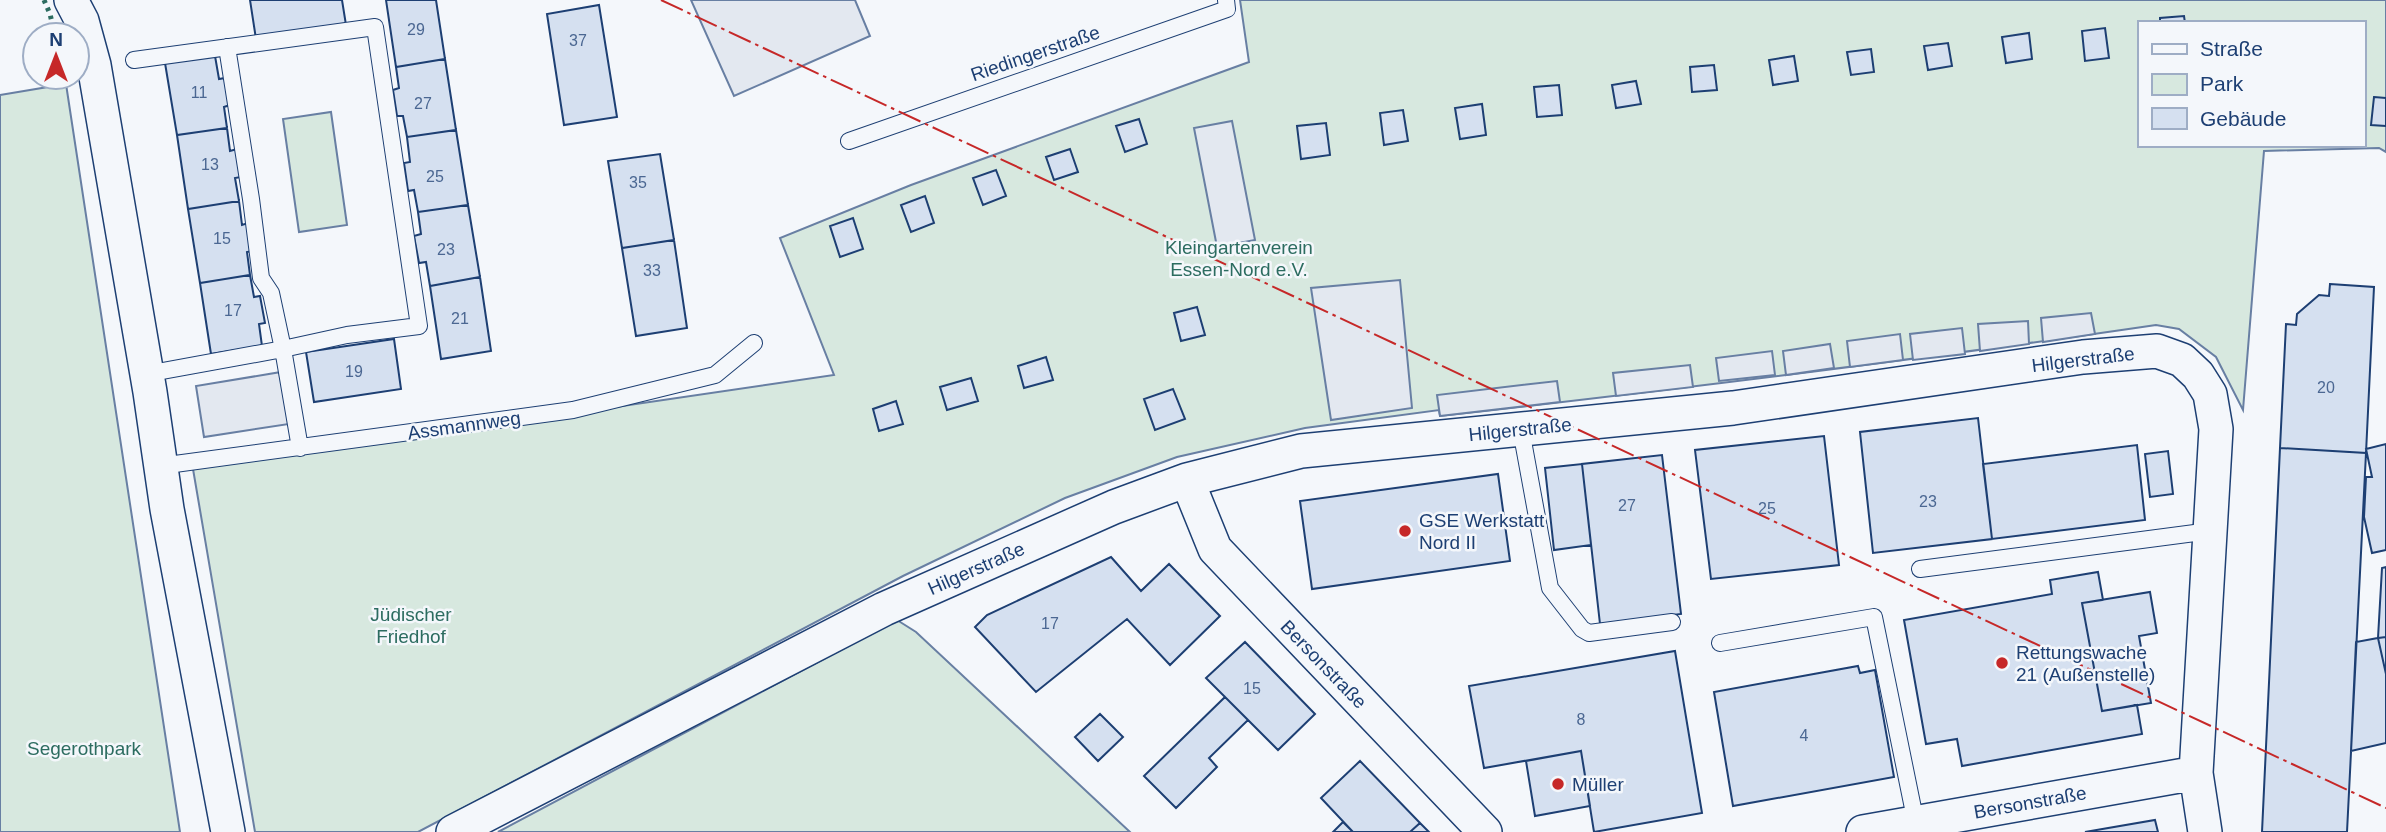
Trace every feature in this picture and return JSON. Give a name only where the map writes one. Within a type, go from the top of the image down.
[{"type":"street","points":[[71,0],[82,21],[94,65],[160,466],[228,832]]},
{"type":"street","name":"Hilgerstraße","points":[[453,832],[884,609],[1114,507],[1187,480],[1301,451],[1733,408],[2083,357],[2157,351],[2182,360],[2198,375],[2210,394],[2216,429],[2196,773],[2205,832]]},
{"type":"street","name":"Bersonstraße","points":[[1187,480],[1215,549],[1485,832]]},
{"type":"street","name":"Bersonstraße","points":[[1863,832],[2196,773]]},
{"type":"lane","name":"Riedingerstraße","points":[[849,141],[1227,9],[1226,0]]},
{"type":"lane","points":[[134,60],[374,27],[419,326],[347,335],[146,374]]},
{"type":"lane","points":[[227,47],[261,278],[271,293],[300,448]]},
{"type":"lane","name":"Assmannweg","points":[[160,466],[573,410],[715,375],[754,343]]},
{"type":"lane","points":[[1521,430],[1550,587],[1582,629],[1589,633],[1672,622]]},
{"type":"lane","points":[[1920,569],[2210,531]]},
{"type":"lane","points":[[1720,643],[1874,617],[1916,823]]},
{"type":"green space","points":[[1240,0],[2386,0],[2386,152],[2379,148],[2264,151],[2243,410],[2216,357],[2179,329],[2156,325],[1709,385],[1440,416],[1439,410],[1305,428],[1177,457],[1065,498],[903,576],[418,832],[255,832],[193,469],[834,375],[780,238],[911,185],[1249,62]]},
{"type":"green space","name":"Segerothpark","points":[[24,91],[67,91],[180,832],[0,832],[0,95]]},
{"type":"green space","points":[[331,112],[347,225],[299,232],[283,119]]},
{"type":"green space","points":[[897,620],[916,632],[1130,832],[498,832]]},
{"type":"shaded area","points":[[691,0],[855,0],[870,36],[734,96]]},
{"type":"shaded area","points":[[1232,121],[1255,240],[1217,247],[1194,128]]},
{"type":"shaded area","points":[[1400,280],[1412,408],[1331,420],[1311,288]]},
{"type":"shaded area","points":[[2091,313],[2095,334],[2043,342],[2041,318]]},
{"type":"shaded area","points":[[2028,321],[2029,344],[1980,351],[1978,324]]},
{"type":"shaded area","points":[[1962,328],[1965,354],[1913,360],[1910,334]]},
{"type":"shaded area","points":[[1900,334],[1903,360],[1850,367],[1847,341]]},
{"type":"shaded area","points":[[1830,344],[1834,368],[1786,375],[1783,351]]},
{"type":"shaded area","points":[[1772,351],[1775,375],[1719,381],[1716,358]]},
{"type":"shaded area","points":[[1690,365],[1693,387],[1616,396],[1613,373]]},
{"type":"shaded area","points":[[281,372],[289,424],[204,437],[196,386]]},
{"type":"shaded area","points":[[1557,381],[1560,402],[1440,416],[1437,395]]},
{"type":"building","points":[[250,0],[342,0],[346,25],[256,39]]},
{"type":"building","points":[[386,0],[436,0],[445,59],[396,67]]},
{"type":"building","points":[[599,5],[617,117],[564,125],[547,14]]},
{"type":"building","points":[[2184,16],[2185,21],[2160,21],[2160,18]]},
{"type":"building","points":[[2105,28],[2109,58],[2085,61],[2082,31]]},
{"type":"building","points":[[2029,33],[2032,59],[2006,63],[2002,37]]},
{"type":"building","points":[[1948,43],[1952,66],[1928,70],[1924,46]]},
{"type":"building","points":[[1871,49],[1874,72],[1851,75],[1847,52]]},
{"type":"building","points":[[215,56],[219,79],[225,78],[230,105],[224,107],[227,128],[177,135],[165,63]]},
{"type":"building","points":[[1794,56],[1798,81],[1773,85],[1769,60]]},
{"type":"building","points":[[445,59],[456,130],[407,137],[403,116],[397,116],[393,90],[399,88],[396,67]]},
{"type":"building","points":[[1714,65],[1717,90],[1692,92],[1690,67]]},
{"type":"building","points":[[1636,81],[1641,104],[1616,108],[1612,85]]},
{"type":"building","points":[[1559,85],[1562,115],[1537,117],[1534,87]]},
{"type":"building","points":[[2374,97],[2386,98],[2386,126],[2371,125]]},
{"type":"building","points":[[1482,104],[1486,135],[1460,139],[1455,108]]},
{"type":"building","points":[[1403,110],[1408,141],[1384,145],[1380,113]]},
{"type":"building","points":[[1139,119],[1147,144],[1125,152],[1116,126]]},
{"type":"building","points":[[1326,123],[1330,155],[1301,159],[1297,126]]},
{"type":"building","points":[[227,128],[230,151],[237,149],[241,177],[235,178],[239,201],[188,209],[177,135]]},
{"type":"building","points":[[456,130],[468,205],[418,212],[414,190],[408,191],[404,163],[410,162],[407,137]]},
{"type":"building","points":[[1070,149],[1078,172],[1054,180],[1046,157]]},
{"type":"building","points":[[660,154],[674,240],[622,248],[608,161]]},
{"type":"building","points":[[996,170],[1006,196],[983,205],[973,178]]},
{"type":"building","points":[[925,196],[934,223],[911,232],[901,205]]},
{"type":"building","points":[[239,201],[242,225],[248,223],[253,251],[247,252],[250,275],[200,283],[188,209]]},
{"type":"building","points":[[468,205],[480,277],[430,286],[426,262],[419,263],[414,236],[421,234],[418,212]]},
{"type":"building","points":[[853,218],[863,249],[840,257],[830,226]]},
{"type":"building","points":[[674,240],[687,328],[636,336],[622,248]]},
{"type":"building","points":[[250,275],[254,297],[260,296],[265,323],[259,324],[262,346],[211,354],[200,283]]},
{"type":"building","points":[[480,277],[491,351],[441,359],[430,286]]},
{"type":"building","points":[[2330,284],[2374,287],[2366,453],[2280,448],[2286,324],[2296,325],[2297,314],[2319,295],[2329,296]]},
{"type":"building","points":[[1197,307],[1205,335],[1181,341],[1174,313]]},
{"type":"building","points":[[394,339],[401,389],[314,402],[306,352]]},
{"type":"building","points":[[1046,357],[1053,380],[1024,388],[1018,366]]},
{"type":"building","points":[[971,378],[978,401],[947,410],[940,387]]},
{"type":"building","points":[[1173,389],[1185,419],[1155,430],[1144,399]]},
{"type":"building","points":[[896,401],[903,424],[879,431],[873,409]]},
{"type":"building","points":[[1978,418],[1992,539],[1873,553],[1860,432]]},
{"type":"building","points":[[1824,436],[1839,565],[1711,579],[1695,450]]},
{"type":"building","points":[[2386,444],[2386,550],[2372,553],[2364,517],[2366,477],[2372,477],[2366,449]]},
{"type":"building","points":[[2137,445],[2145,520],[1992,539],[1983,464]]},
{"type":"building","points":[[2280,448],[2366,453],[2347,832],[2262,832]]},
{"type":"building","points":[[2168,451],[2173,494],[2150,497],[2145,454]]},
{"type":"building","points":[[1662,455],[1681,614],[1600,624],[1582,464]]},
{"type":"building","points":[[1582,464],[1591,545],[1554,550],[1545,468]]},
{"type":"building","name":"GSE Werkstatt Nord II","points":[[1498,474],[1510,561],[1312,589],[1300,501]]},
{"type":"building","points":[[1111,557],[1141,591],[1169,564],[1220,616],[1170,665],[1127,619],[1036,692],[975,627],[987,615]]},
{"type":"building","points":[[2386,567],[2386,637],[2378,638],[2382,568]]},
{"type":"building","name":"Rettungswache 21 (Außenstelle)","points":[[2098,572],[2103,600],[2082,603],[2102,711],[2137,705],[2142,734],[1962,766],[1957,739],[1926,744],[1904,620],[2052,594],[2050,580]]},
{"type":"building","points":[[2150,592],[2157,633],[2139,636],[2151,703],[2102,711],[2082,603]]},
{"type":"building","points":[[2386,637],[2386,674],[2378,638]]},
{"type":"building","points":[[2378,638],[2386,674],[2386,743],[2351,751],[2356,642]]},
{"type":"building","points":[[1245,642],[1315,714],[1278,750],[1206,678]]},
{"type":"building","points":[[1675,651],[1702,813],[1594,832],[1581,751],[1484,768],[1469,686]]},
{"type":"building","points":[[1858,666],[1860,673],[1875,670],[1894,777],[1733,806],[1714,692]]},
{"type":"building","points":[[1225,697],[1248,720],[1209,758],[1217,767],[1176,808],[1144,776]]},
{"type":"building","points":[[1100,714],[1123,737],[1098,761],[1075,737]]},
{"type":"building","name":"Müller","points":[[1581,751],[1590,806],[1535,816],[1526,761]]},
{"type":"building","points":[[1360,761],[1420,823],[1410,832],[1353,832],[1321,798]]},
{"type":"building","points":[[2155,820],[2158,832],[2085,832]]},
{"type":"building","points":[[1343,822],[1353,832],[1333,832]]},
{"type":"building","points":[[1420,823],[1429,832],[1410,832]]},
{"type":"hedge","points":[[44,0],[52,21]]},
{"type":"power","points":[[661,0],[2386,808]]},
{"type":"place","name":"GSE Werkstatt Nord II","points":[[1405,531]]},
{"type":"place","name":"Rettungswache 21 (Außenstelle)","points":[[2002,663]]},
{"type":"place","name":"Müller","points":[[1558,784]]},
{"type":"park label","name":"Kleingartenverein Essen-Nord e.V.","points":[[1239,258]]},
{"type":"park label","name":"Jüdischer Friedhof","points":[[411,625]]}]
